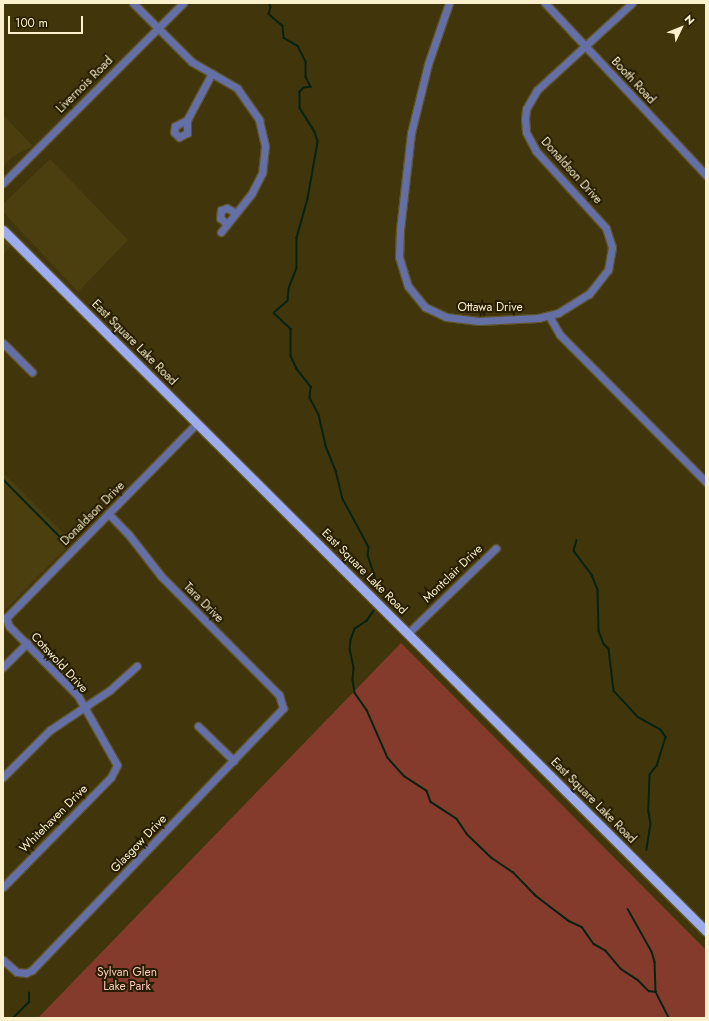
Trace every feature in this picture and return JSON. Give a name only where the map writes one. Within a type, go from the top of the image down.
[{"type":"main road","name":"East Square Lake Road","points":[[3,230],[706,932]]},
{"type":"street","points":[[133,3],[192,62],[232,84],[240,92],[257,115],[265,138],[265,158],[260,179],[221,232]]},
{"type":"street","name":"Livernois Road","points":[[3,183],[183,3]]},
{"type":"street","name":"Ottawa Drive","points":[[449,3],[428,64],[411,133],[399,237],[403,275],[420,302],[446,317],[479,321],[549,316]]},
{"type":"street","name":"Booth Road","points":[[545,3],[706,175]]},
{"type":"street","name":"Donaldson Drive","points":[[549,316],[571,307],[589,294],[603,278],[611,263],[611,242],[603,223],[536,151],[525,126],[526,109],[537,90],[632,3]]},
{"type":"street","points":[[187,120],[212,73]]},
{"type":"street","points":[[227,224],[220,218],[221,210],[227,208],[236,213]]},
{"type":"street","points":[[549,316],[560,334],[706,482]]},
{"type":"street","points":[[3,343],[32,372]]},
{"type":"street","name":"Donaldson Drive","points":[[6,620],[8,615],[197,423]]},
{"type":"street","name":"Tara Drive","points":[[108,514],[129,535],[161,576],[279,695],[283,706]]},
{"type":"street","name":"Montclair Drive","points":[[408,633],[496,548]]},
{"type":"street","name":"Cotswold Drive","points":[[6,620],[26,643],[73,691],[84,707],[116,765]]},
{"type":"street","points":[[3,667],[26,643]]},
{"type":"street","points":[[3,777],[50,730],[110,690],[137,666]]},
{"type":"street","name":"Glasgow Drive","points":[[3,960],[18,972],[31,971],[280,714],[283,706]]},
{"type":"street","points":[[198,726],[234,761]]},
{"type":"street","name":"Whitehaven Drive","points":[[3,887],[111,777],[116,765]]},
{"type":"shaded area","points":[[3,115],[33,146],[12,157],[3,167]]},
{"type":"shaded area","points":[[50,159],[128,240],[78,292],[3,212],[3,204]]},
{"type":"shaded area","points":[[4,239],[11,246],[3,255],[3,241]]},
{"type":"shaded area","points":[[3,473],[72,542],[3,612]]},
{"type":"green space","name":"Sylvan Glen Lake Park","points":[[401,643],[706,950],[706,1018],[38,1018]]},
{"type":"waterway","points":[[269,3],[271,7],[269,14],[283,26],[284,38],[298,46],[306,62],[306,77],[311,87],[304,88],[300,92],[300,108],[315,132],[318,142],[308,199],[297,238],[297,268],[289,289],[288,301],[274,313],[291,329],[291,356],[297,369],[311,387],[310,398],[319,415],[326,446],[336,471],[343,499],[369,547],[368,555],[375,576],[376,589]]},
{"type":"waterway","points":[[3,479],[67,544]]},
{"type":"waterway","points":[[577,540],[574,551],[592,575],[598,590],[599,631],[604,644],[609,649],[614,691],[638,717],[661,730],[666,737],[657,766],[650,775],[649,812],[651,824],[647,850]]},
{"type":"waterway","points":[[374,611],[367,621],[355,629],[351,640],[350,649],[354,668],[353,680],[355,693],[367,710],[388,758],[404,776],[427,791],[431,802],[457,819],[467,834],[492,858],[513,872],[535,895],[569,921],[582,927],[594,944],[606,951],[621,969],[638,980],[649,991],[656,992]]},
{"type":"waterway","points":[[628,909],[652,952],[655,962],[656,992],[669,1018]]},
{"type":"waterway","points":[[13,1018],[29,1002],[29,993]]}]
